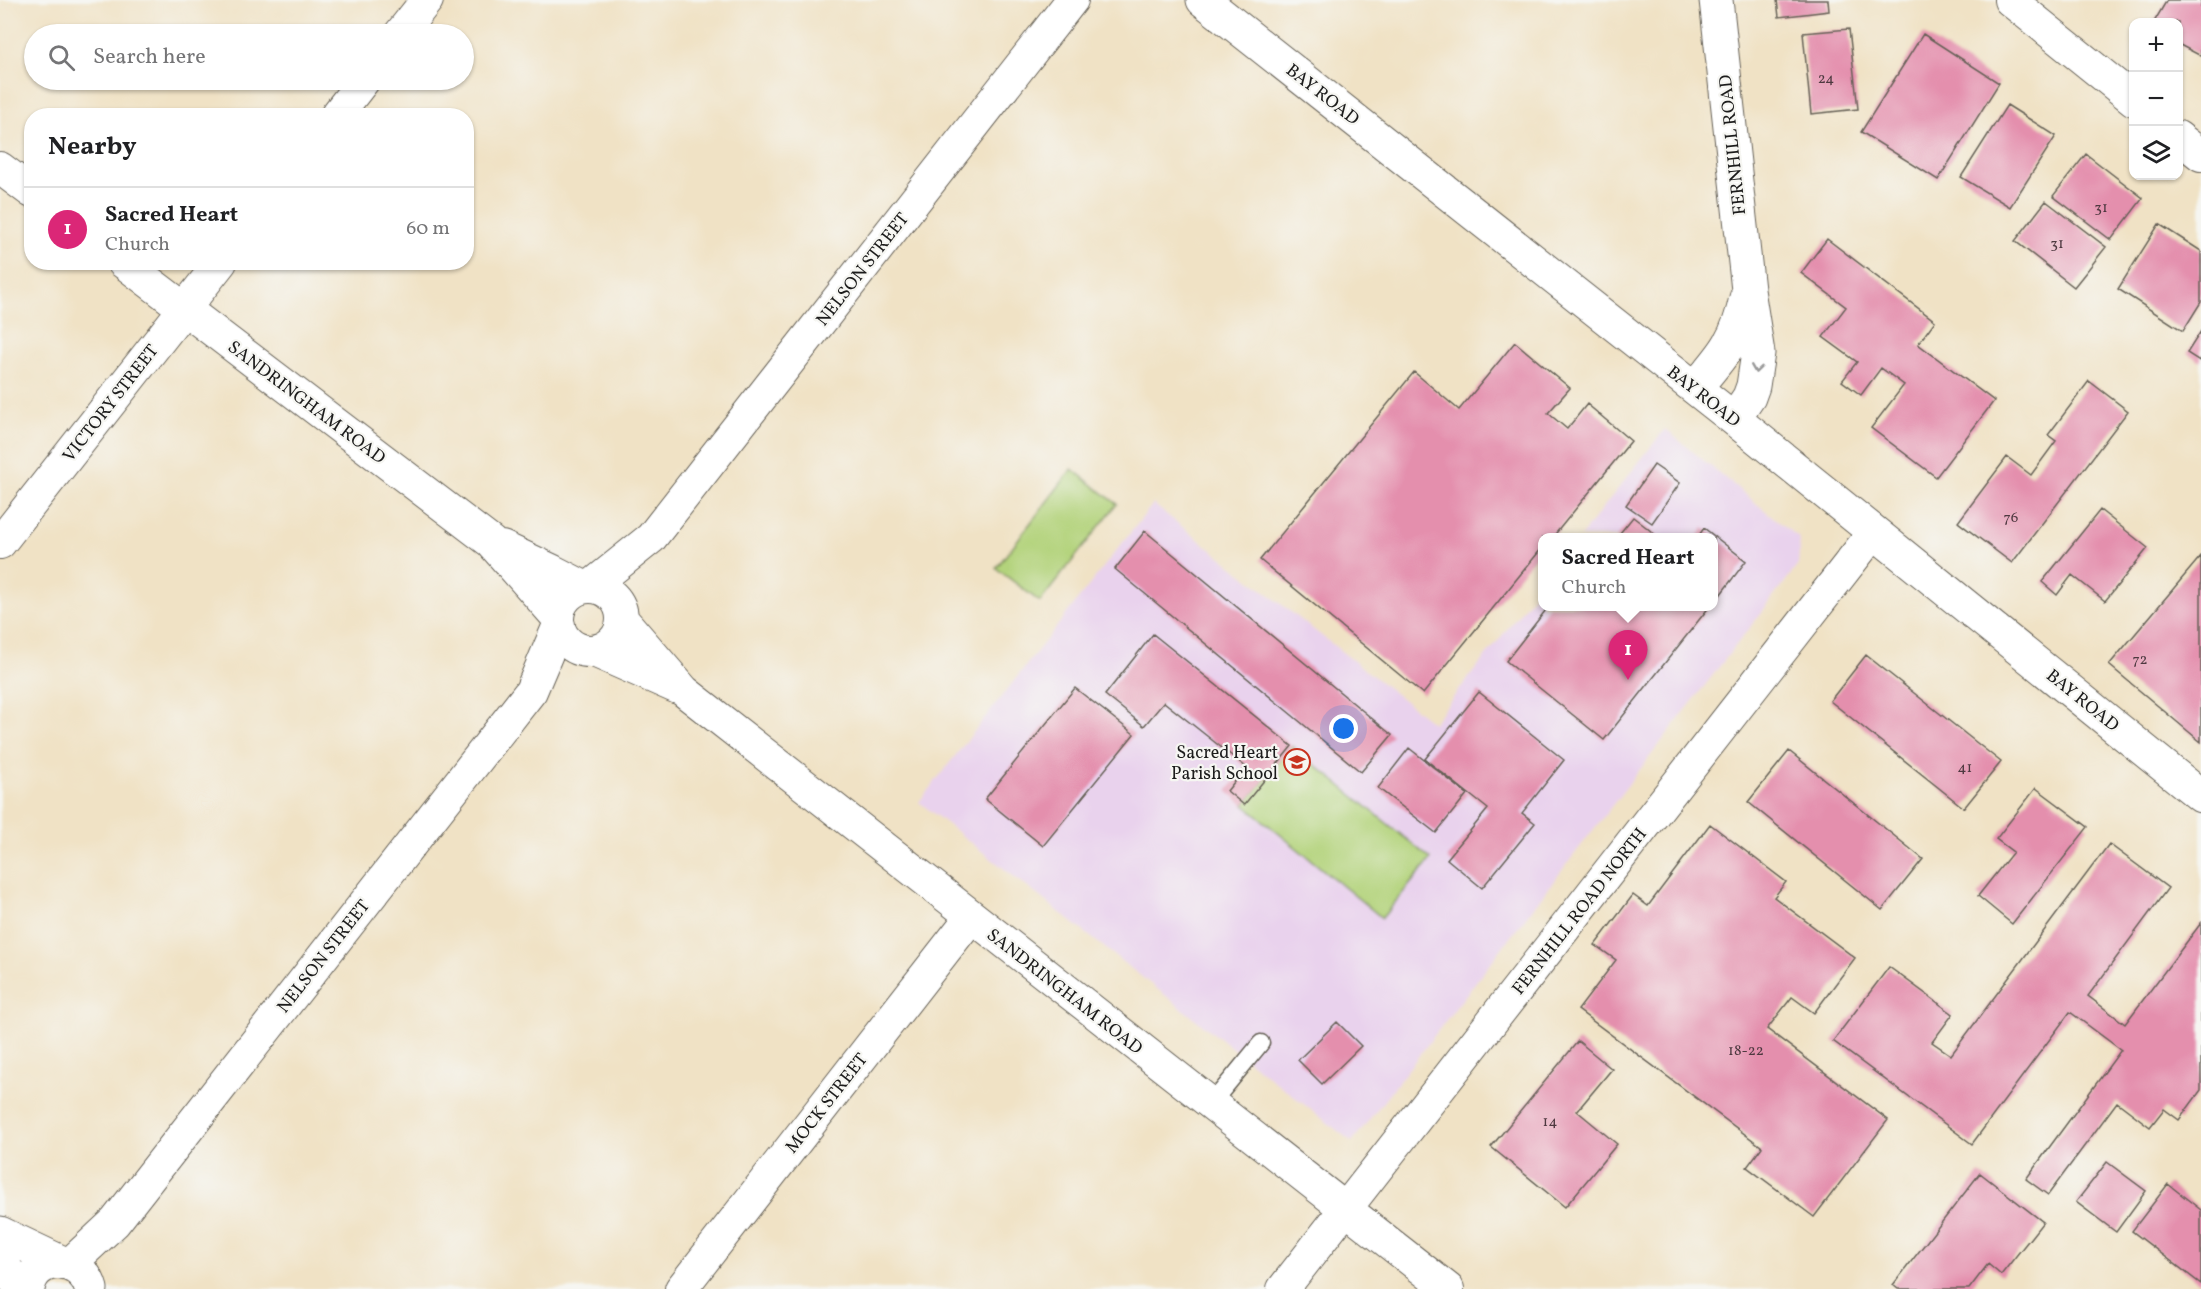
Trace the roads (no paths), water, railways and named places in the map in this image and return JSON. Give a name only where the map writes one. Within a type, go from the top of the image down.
[{"type":"main road","name":"BAY ROAD","points":[[1203,0],[1734,419],[2201,796]]},
{"type":"main road","name":"FERNHILL ROAD","points":[[1716,0],[1748,290],[1757,345],[1753,386],[1749,397],[1734,419]]},
{"type":"main road","name":"FERNHILL ROAD","points":[[1695,388],[1733,339],[1742,316],[1748,290]]},
{"type":"main road","points":[[0,1233],[82,1278]]},
{"type":"main road","points":[[0,1263],[23,1289]]},
{"type":"main road","points":[[28,1289],[33,1275],[40,1268],[82,1278]]},
{"type":"street","points":[[408,24],[427,0]]},
{"type":"street","name":"NELSON STREET","points":[[587,587],[651,538],[1072,0]]},
{"type":"street","points":[[2010,0],[2129,97]]},
{"type":"street","points":[[342,108],[356,90]]},
{"type":"street","points":[[2183,141],[2201,155]]},
{"type":"street","points":[[0,168],[24,186]]},
{"type":"street","name":"SANDRINGHAM ROAD","points":[[133,270],[491,542],[587,587]]},
{"type":"street","name":"VICTORY STREET","points":[[0,543],[215,270]]},
{"type":"street","name":"FERNHILL ROAD NORTH","points":[[1282,1289],[1875,532]]},
{"type":"street","name":"NELSON STREET","points":[[621,614],[651,538]]},
{"type":"street","name":"SANDRINGHAM ROAD","points":[[491,542],[559,622]]},
{"type":"street","points":[[587,587],[600,588],[609,593],[616,600],[621,614],[621,628],[611,644],[590,651],[568,642],[562,634],[559,622],[560,608],[566,598],[574,591],[587,587]]},
{"type":"street","name":"SANDRINGHAM ROAD","points":[[621,614],[684,691],[1448,1289]]},
{"type":"street","name":"NELSON STREET","points":[[82,1278],[115,1222],[531,691],[559,622]]},
{"type":"street","name":"NELSON STREET","points":[[531,691],[590,651]]},
{"type":"street","name":"SANDRINGHAM ROAD","points":[[590,651],[684,691]]},
{"type":"street","name":"MOCK STREET","points":[[681,1289],[971,917]]},
{"type":"lane","points":[[1211,1104],[1261,1044]]},
{"type":"place","name":"Sacred Heart","points":[[1628,680]]},
{"type":"place","name":"Sacred Heart Parish School","points":[[1297,762]]}]
